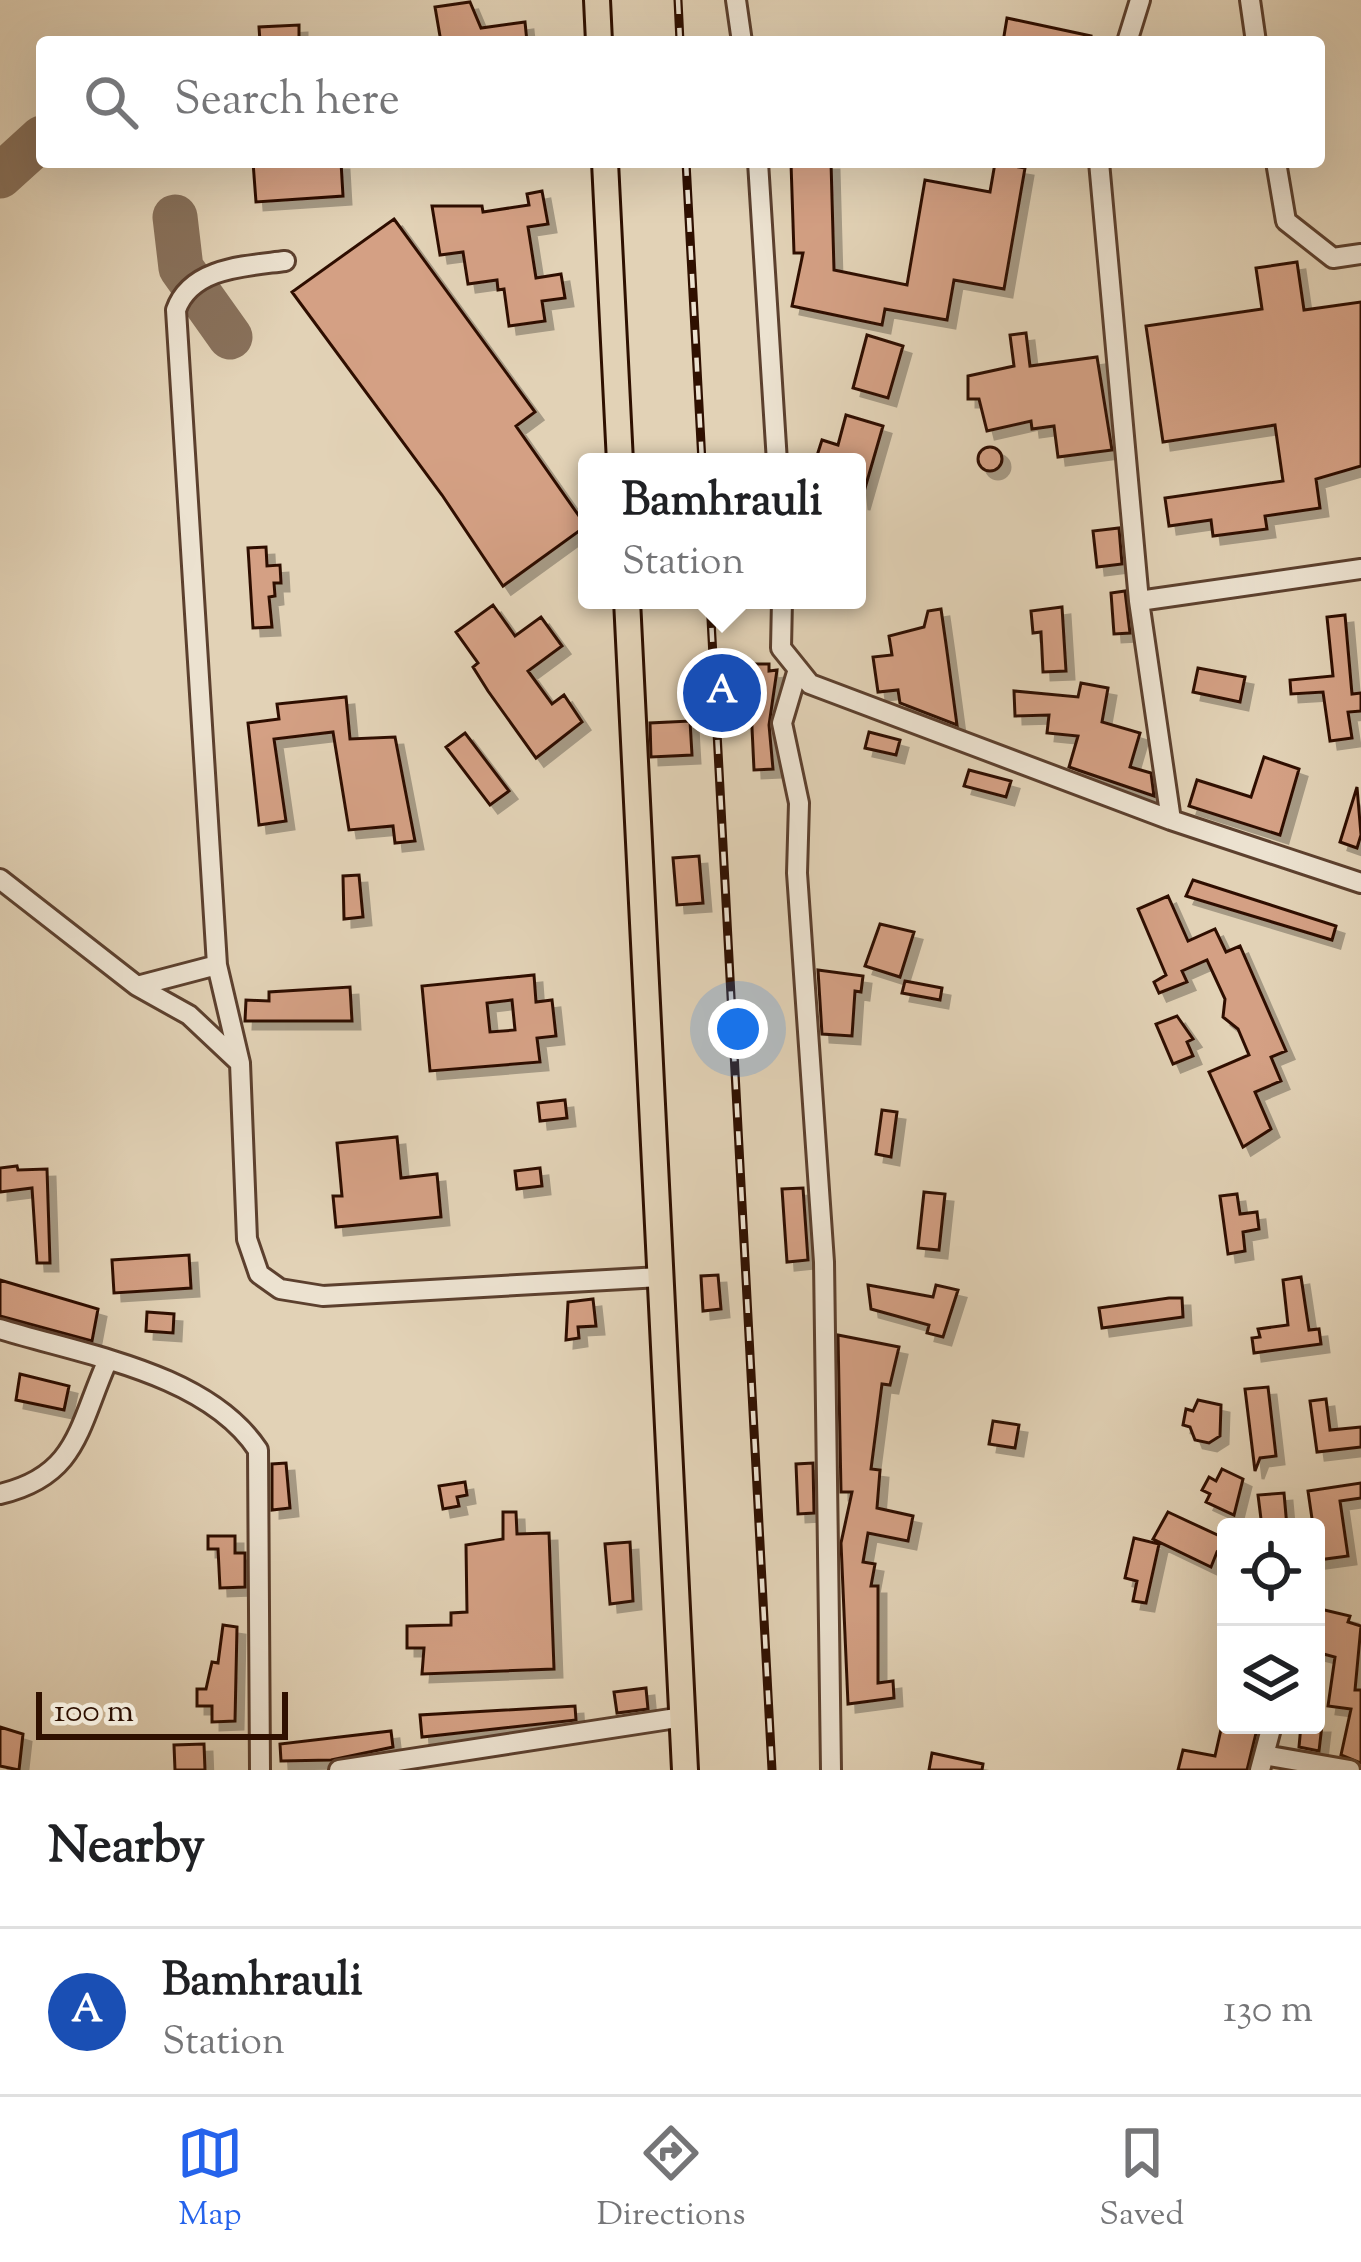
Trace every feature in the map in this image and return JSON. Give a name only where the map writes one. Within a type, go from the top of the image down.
[{"type":"main road","points":[[597,0],[599,36]]},
{"type":"main road","points":[[605,168],[620,453]]},
{"type":"main road","points":[[627,609],[685,1770]]},
{"type":"street","points":[[736,0],[741,36]]},
{"type":"street","points":[[1129,36],[1140,0]]},
{"type":"street","points":[[1250,0],[1255,36]]},
{"type":"street","points":[[758,168],[776,453]]},
{"type":"street","points":[[1100,168],[1139,601],[1171,820]]},
{"type":"street","points":[[1277,168],[1286,221],[1333,258],[1361,254]]},
{"type":"street","points":[[285,261],[210,276],[192,286],[176,310],[217,965],[240,1063],[247,1239],[259,1274],[280,1289],[323,1296],[660,1277]]},
{"type":"street","points":[[1139,601],[1361,569]]},
{"type":"street","points":[[782,609],[782,648],[810,684],[1171,820],[1361,883]]},
{"type":"street","points":[[798,670],[782,722],[799,802],[796,873],[824,1262],[831,1770]]},
{"type":"street","points":[[0,879],[137,986],[189,1015],[240,1063]]},
{"type":"street","points":[[137,986],[217,965]]},
{"type":"street","points":[[0,1329],[107,1362],[224,1410],[258,1450],[260,1770]]},
{"type":"street","points":[[0,1494],[33,1486],[62,1466],[107,1362]]},
{"type":"street","points":[[338,1770],[683,1717]]},
{"type":"street","points":[[1262,1762],[1350,1770]]},
{"type":"building","points":[[470,2],[481,28],[525,22],[526,36],[440,36],[435,7]]},
{"type":"building","points":[[1007,18],[1091,36],[1004,36]]},
{"type":"building","points":[[299,25],[299,36],[260,36],[259,27]]},
{"type":"building","points":[[253,168],[341,168],[343,196],[256,202]]},
{"type":"building","points":[[791,168],[831,168],[834,270],[907,285],[925,180],[990,192],[994,168],[1025,168],[1004,289],[954,280],[947,320],[885,309],[882,325],[792,306],[803,253],[794,253]]},
{"type":"building","points":[[542,191],[548,224],[528,227],[536,278],[561,274],[565,298],[542,301],[545,321],[509,326],[504,289],[498,290],[497,280],[468,284],[463,252],[440,255],[432,206],[482,206],[483,212],[529,205],[527,194]]},
{"type":"building","points":[[394,219],[535,412],[516,426],[578,515],[578,532],[503,586],[292,292]]},
{"type":"building","points":[[1297,262],[1304,310],[1361,302],[1361,466],[1316,479],[1320,508],[1265,516],[1267,529],[1213,536],[1211,520],[1169,526],[1165,498],[1283,481],[1275,425],[1163,442],[1146,326],[1262,309],[1256,268]]},
{"type":"building","points":[[1026,333],[1030,366],[1097,357],[1112,450],[1058,457],[1054,426],[1032,429],[1031,421],[987,431],[979,399],[968,399],[968,376],[1014,366],[1010,335]]},
{"type":"building","points":[[867,335],[903,346],[888,398],[853,388]]},
{"type":"building","points":[[846,415],[883,426],[866,485],[866,453],[818,453],[822,440],[838,445]]},
{"type":"building","points":[[990,447],[999,450],[999,468],[990,471],[981,468],[978,459],[981,450]]},
{"type":"building","points":[[1119,528],[1122,564],[1097,567],[1093,531]]},
{"type":"building","points":[[266,547],[267,566],[280,565],[281,583],[274,583],[275,596],[269,597],[272,627],[253,628],[248,548]]},
{"type":"building","points":[[1125,591],[1130,633],[1114,634],[1111,593]]},
{"type":"building","points":[[493,605],[515,636],[541,617],[562,646],[528,671],[552,704],[564,695],[582,722],[536,758],[488,691],[473,667],[478,663],[456,632]]},
{"type":"building","points":[[1062,607],[1066,671],[1043,672],[1041,632],[1033,633],[1031,611]]},
{"type":"building","points":[[941,609],[957,725],[900,703],[898,690],[878,692],[873,657],[892,655],[889,636],[924,627],[928,611]]},
{"type":"building","points":[[1345,615],[1352,694],[1361,693],[1361,711],[1348,712],[1352,738],[1330,741],[1323,692],[1291,694],[1290,680],[1333,676],[1327,617]]},
{"type":"building","points":[[749,664],[769,664],[769,671],[777,670],[769,725],[773,769],[754,770]]},
{"type":"building","points":[[1198,668],[1245,677],[1240,702],[1193,692]]},
{"type":"building","points":[[1081,683],[1108,688],[1102,722],[1140,733],[1130,767],[1151,773],[1154,796],[1069,767],[1078,736],[1047,733],[1049,715],[1015,716],[1014,691],[1078,697]]},
{"type":"building","points":[[346,697],[350,739],[395,737],[415,841],[395,843],[393,826],[349,830],[333,732],[274,739],[286,821],[259,825],[248,723],[279,719],[277,704]]},
{"type":"building","points":[[690,721],[692,755],[651,757],[650,723]]},
{"type":"building","points":[[869,732],[900,740],[896,755],[865,748]]},
{"type":"building","points":[[465,733],[509,791],[490,805],[446,747]]},
{"type":"building","points":[[1264,757],[1299,769],[1280,835],[1189,806],[1197,780],[1251,797]]},
{"type":"building","points":[[969,770],[1011,781],[1006,797],[964,786]]},
{"type":"building","points":[[1357,787],[1361,835],[1357,848],[1340,842]]},
{"type":"building","points":[[699,856],[703,903],[677,905],[673,858]]},
{"type":"building","points":[[359,875],[363,917],[344,919],[343,876]]},
{"type":"building","points":[[1193,880],[1336,926],[1332,940],[1186,896]]},
{"type":"building","points":[[1168,896],[1188,941],[1215,929],[1226,952],[1240,946],[1286,1051],[1271,1057],[1281,1081],[1255,1092],[1271,1129],[1243,1147],[1209,1072],[1249,1055],[1238,1029],[1223,1017],[1225,999],[1207,960],[1182,971],[1187,982],[1159,993],[1154,982],[1166,975],[1138,909]]},
{"type":"building","points":[[880,924],[914,932],[900,977],[865,966]]},
{"type":"building","points":[[818,970],[863,976],[861,992],[855,991],[852,1036],[822,1034]]},
{"type":"building","points":[[534,975],[536,1002],[552,1000],[556,1036],[537,1038],[540,1062],[430,1071],[422,986]],"holes":[[[512,1000],[515,1030],[490,1032],[487,1003]]]},
{"type":"building","points":[[905,981],[942,988],[940,1000],[902,993]]},
{"type":"building","points":[[350,987],[352,1021],[245,1021],[246,1000],[269,1001],[269,992]]},
{"type":"building","points":[[1177,1016],[1193,1039],[1187,1042],[1193,1056],[1173,1064],[1156,1024]]},
{"type":"building","points":[[565,1100],[567,1118],[540,1121],[538,1103]]},
{"type":"building","points":[[882,1110],[897,1112],[891,1157],[876,1154]]},
{"type":"building","points":[[397,1137],[401,1178],[437,1174],[441,1217],[336,1227],[333,1196],[342,1196],[337,1143]]},
{"type":"building","points":[[17,1166],[18,1170],[47,1169],[50,1263],[37,1263],[32,1188],[0,1192],[0,1168]]},
{"type":"building","points":[[540,1168],[542,1186],[517,1189],[515,1171]]},
{"type":"building","points":[[803,1188],[808,1260],[787,1262],[782,1189]]},
{"type":"building","points":[[924,1192],[945,1194],[939,1250],[918,1248]]},
{"type":"building","points":[[1237,1194],[1240,1214],[1257,1212],[1259,1229],[1243,1232],[1245,1251],[1228,1254],[1220,1196]]},
{"type":"building","points":[[189,1255],[191,1288],[114,1293],[112,1260]]},
{"type":"building","points":[[718,1275],[721,1309],[703,1311],[701,1276]]},
{"type":"building","points":[[1301,1277],[1309,1330],[1319,1329],[1321,1344],[1254,1353],[1252,1338],[1260,1337],[1258,1329],[1288,1325],[1283,1280]]},
{"type":"building","points":[[0,1280],[98,1309],[92,1341],[0,1316]]},
{"type":"building","points":[[868,1285],[933,1297],[936,1285],[958,1290],[943,1337],[927,1333],[929,1325],[871,1309]]},
{"type":"building","points":[[1182,1298],[1183,1317],[1102,1328],[1099,1308]]},
{"type":"building","points":[[593,1299],[596,1326],[578,1327],[579,1338],[566,1340],[568,1302]]},
{"type":"building","points":[[147,1312],[174,1314],[173,1333],[146,1331]]},
{"type":"building","points":[[838,1335],[899,1347],[890,1385],[882,1384],[871,1469],[880,1470],[877,1508],[913,1516],[908,1541],[868,1533],[863,1562],[875,1564],[871,1586],[878,1586],[878,1683],[893,1681],[894,1698],[848,1704],[841,1543],[852,1492],[841,1492]]},
{"type":"building","points":[[20,1374],[69,1386],[64,1410],[16,1400]]},
{"type":"building","points":[[1268,1387],[1276,1456],[1260,1458],[1255,1471],[1245,1389]]},
{"type":"building","points":[[1326,1399],[1330,1430],[1361,1427],[1361,1447],[1317,1452],[1310,1401]]},
{"type":"building","points":[[1198,1400],[1221,1405],[1220,1436],[1209,1443],[1195,1440],[1190,1427],[1183,1425],[1186,1409],[1193,1411]]},
{"type":"building","points":[[993,1421],[1019,1425],[1015,1448],[989,1444]]},
{"type":"building","points":[[286,1463],[290,1508],[272,1510],[272,1464]]},
{"type":"building","points":[[813,1463],[814,1513],[798,1514],[796,1464]]},
{"type":"building","points":[[1222,1469],[1243,1479],[1234,1515],[1206,1502],[1210,1494],[1202,1490],[1209,1477],[1216,1481]]},
{"type":"building","points":[[465,1482],[467,1495],[457,1497],[459,1506],[443,1509],[439,1486]]},
{"type":"building","points":[[1361,1483],[1361,1498],[1340,1501],[1348,1556],[1325,1559],[1325,1518],[1312,1518],[1308,1491]]},
{"type":"building","points":[[1284,1493],[1286,1518],[1261,1518],[1258,1495]]},
{"type":"building","points":[[503,1512],[516,1512],[517,1534],[549,1533],[554,1669],[422,1674],[424,1648],[407,1648],[407,1626],[451,1625],[451,1613],[467,1612],[466,1545],[503,1539]]},
{"type":"building","points":[[1168,1512],[1217,1535],[1217,1552],[1211,1567],[1153,1539]]},
{"type":"building","points":[[208,1536],[235,1536],[235,1553],[245,1553],[245,1587],[220,1588],[218,1549],[208,1549]]},
{"type":"building","points":[[1134,1538],[1159,1544],[1146,1603],[1133,1601],[1137,1581],[1125,1578]]},
{"type":"building","points":[[630,1542],[633,1601],[610,1604],[605,1544]]},
{"type":"building","points":[[1325,1610],[1350,1616],[1348,1622],[1361,1626],[1355,1690],[1361,1690],[1361,1763],[1341,1755],[1351,1709],[1328,1706],[1335,1657],[1325,1654]]},
{"type":"building","points":[[223,1625],[237,1627],[235,1721],[212,1722],[212,1706],[197,1706],[197,1689],[206,1689],[212,1662],[218,1663]]},
{"type":"building","points":[[646,1688],[648,1709],[617,1713],[614,1692]]},
{"type":"building","points":[[575,1706],[576,1720],[422,1737],[420,1715]]},
{"type":"building","points":[[0,1727],[23,1734],[19,1770],[0,1766]]},
{"type":"building","points":[[391,1731],[393,1747],[331,1760],[281,1761],[280,1744]]},
{"type":"building","points":[[1220,1734],[1256,1734],[1247,1770],[1178,1770],[1183,1750],[1215,1756]]},
{"type":"building","points":[[1300,1734],[1321,1734],[1319,1751],[1299,1747]]},
{"type":"building","points":[[204,1744],[205,1770],[175,1770],[174,1745]]},
{"type":"building","points":[[932,1753],[983,1764],[982,1770],[929,1770]]},
{"type":"taxiway","points":[[0,176],[36,143]]},
{"type":"taxiway","points":[[175,217],[181,268],[230,337]]},
{"type":"railway","points":[[678,0],[680,36]]},
{"type":"railway","points":[[686,168],[702,453]]},
{"type":"railway","points":[[710,609],[772,1770]]},
{"type":"place","name":"Bamhrauli","points":[[722,693]]}]
